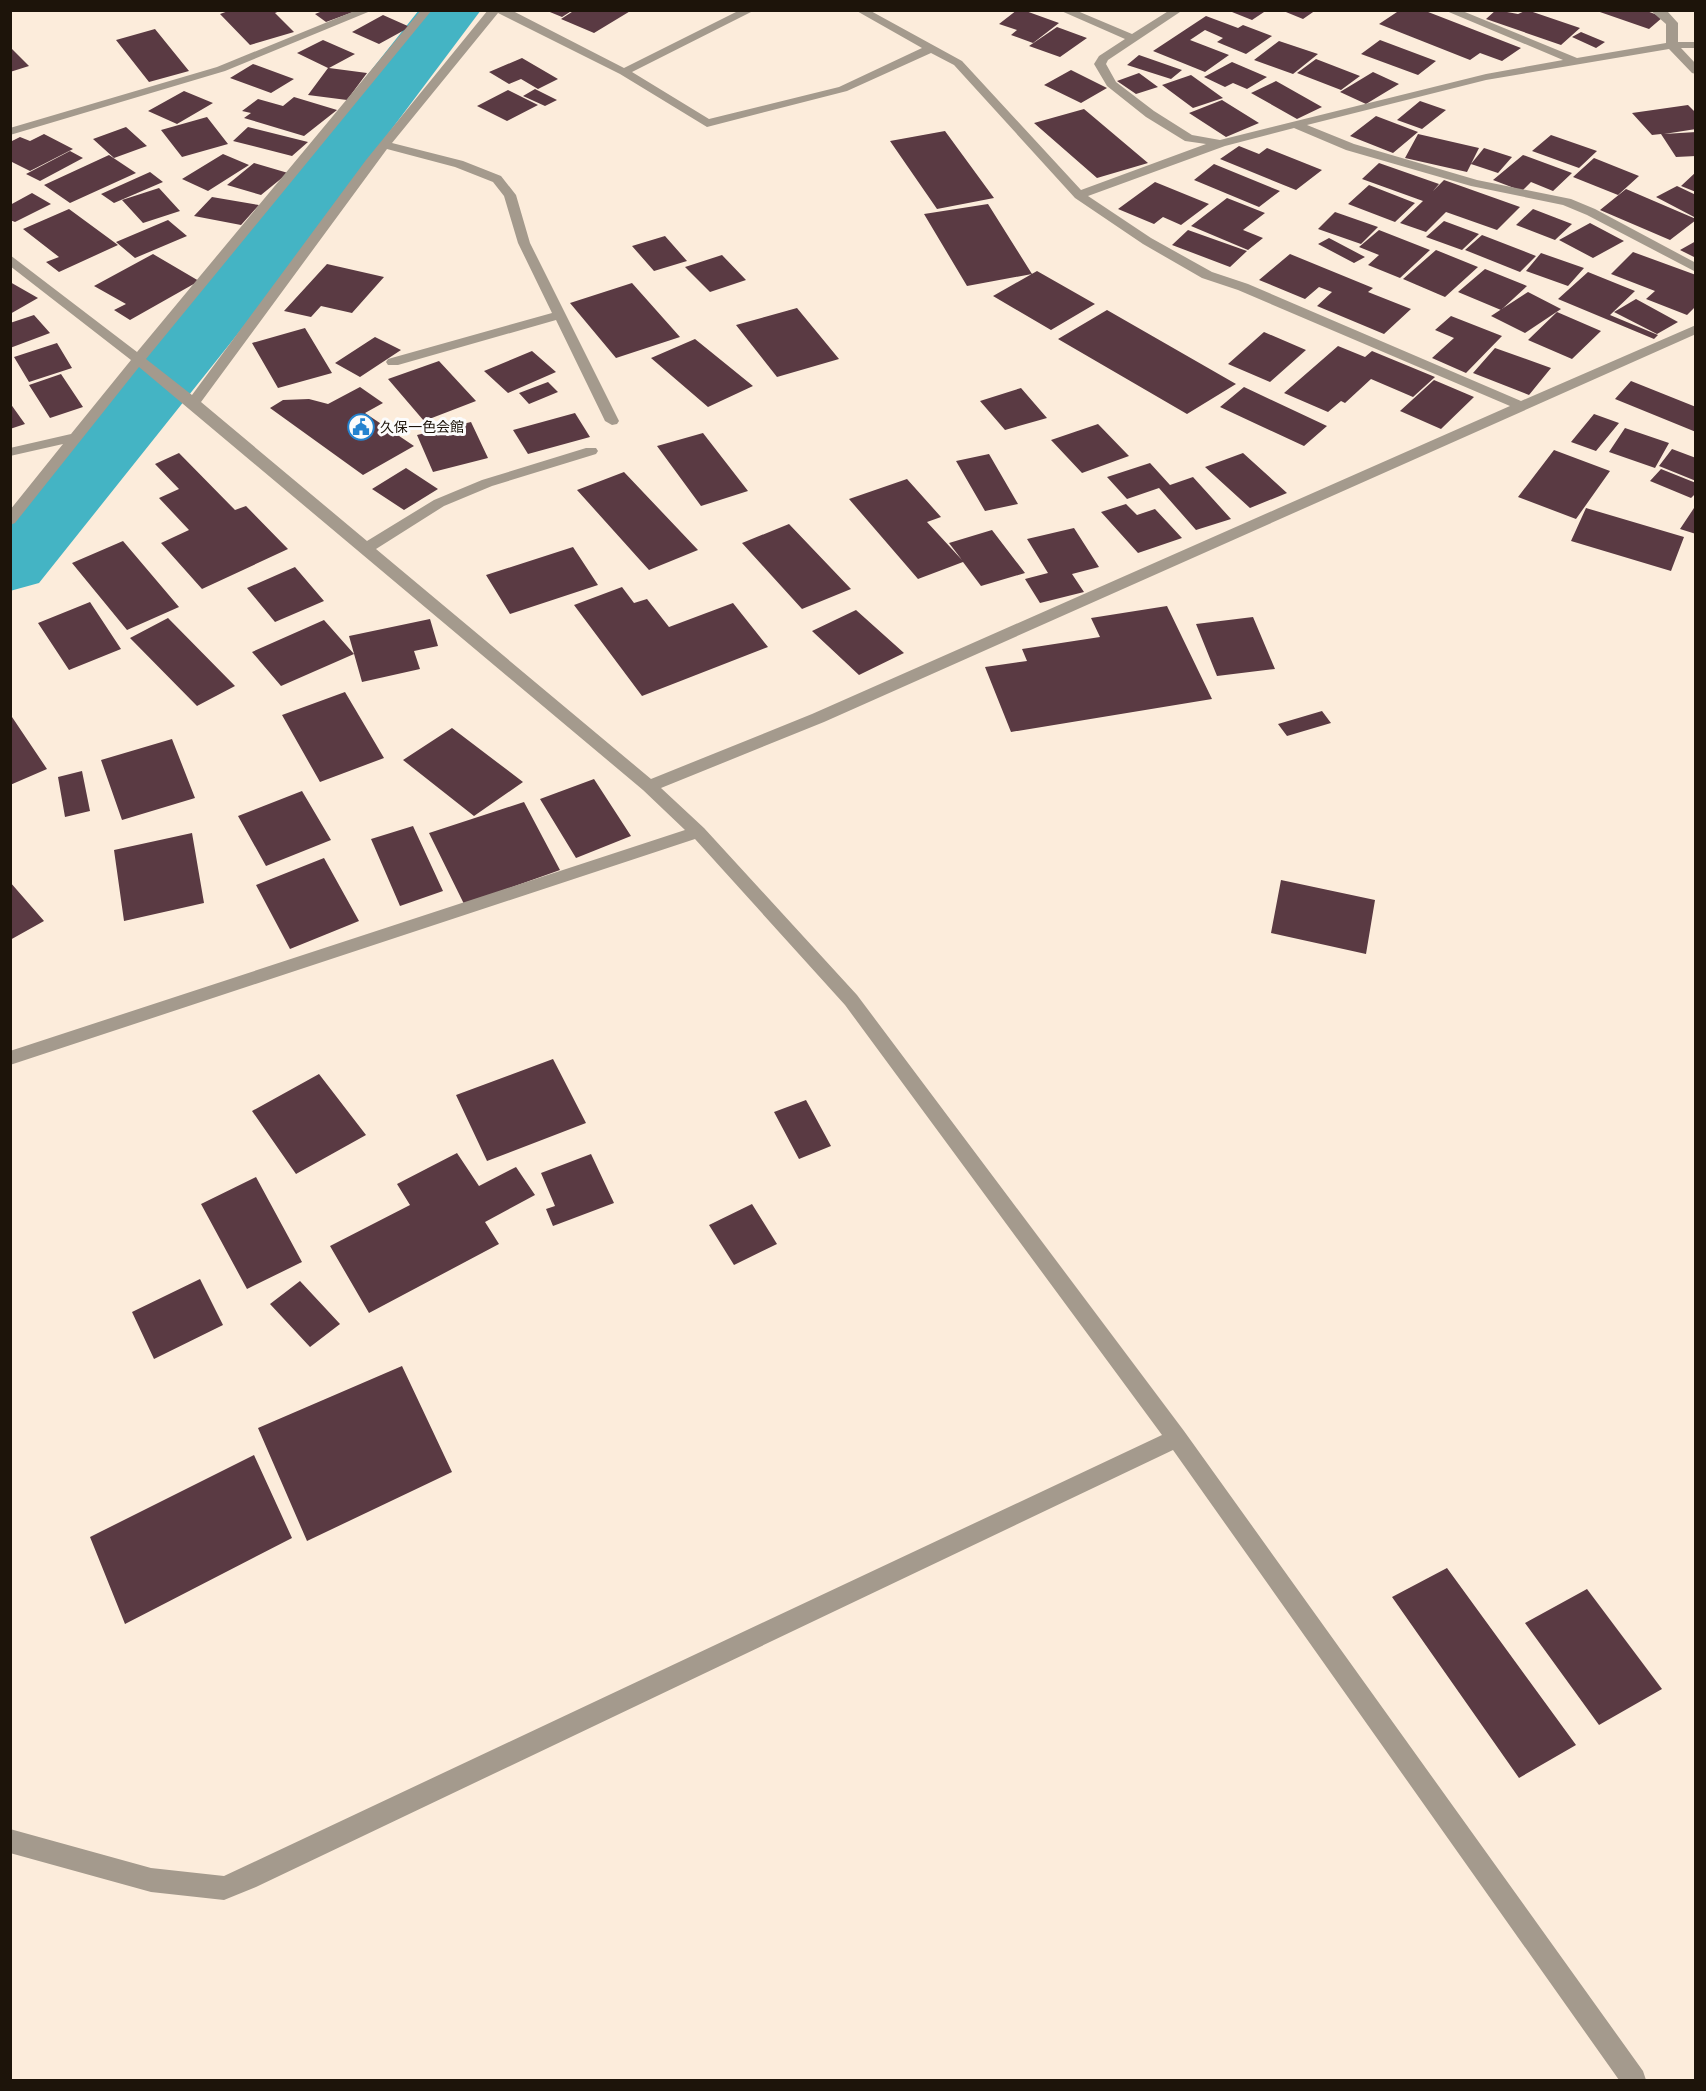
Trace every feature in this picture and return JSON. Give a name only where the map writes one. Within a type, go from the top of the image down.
[{"type":"street","points":[[10,132],[221,69],[368,10]]},
{"type":"street","points":[[10,520],[139,359],[427,10]]},
{"type":"street","points":[[193,403],[384,145],[494,10]]},
{"type":"street","points":[[501,10],[624,72],[707,123],[843,89],[931,48]]},
{"type":"street","points":[[624,72],[750,10]]},
{"type":"street","points":[[860,10],[958,63],[1080,195],[1147,241],[1207,275],[1253,292],[1521,406]]},
{"type":"street","points":[[1064,10],[1134,39]]},
{"type":"street","points":[[1178,10],[1102,58],[1100,64],[1111,84],[1150,114],[1189,138],[1221,143]]},
{"type":"street","points":[[1449,10],[1577,62]]},
{"type":"street","points":[[1655,10],[1664,14],[1672,23],[1672,45],[1695,71]]},
{"type":"street","points":[[1080,195],[1221,143],[1486,77],[1672,45],[1695,45]]},
{"type":"street","points":[[1296,125],[1350,147],[1385,158],[1474,183],[1567,202],[1591,212],[1695,268]]},
{"type":"street","points":[[384,145],[459,164],[497,179],[510,195],[524,243],[612,421]]},
{"type":"street","points":[[10,259],[181,393],[649,786],[698,832],[851,999],[1177,1438],[1634,2080]]},
{"type":"street","points":[[393,362],[560,315]]},
{"type":"street","points":[[649,786],[818,718],[1695,329]]},
{"type":"street","points":[[10,452],[77,437]]},
{"type":"street","points":[[366,548],[439,503],[487,483],[591,451]]},
{"type":"street","points":[[10,1058],[698,832]]},
{"type":"street","points":[[10,1841],[151,1880],[224,1888],[248,1879],[1177,1438]]},
{"type":"building","points":[[231,10],[282,10],[275,13],[294,32],[250,45],[220,14]]},
{"type":"building","points":[[325,10],[356,11],[326,22],[315,14]]},
{"type":"building","points":[[545,10],[573,10],[562,17]]},
{"type":"building","points":[[575,10],[632,10],[594,33],[561,19]]},
{"type":"building","points":[[1017,10],[1059,23],[1033,43],[1011,35],[1017,30],[999,24]]},
{"type":"building","points":[[1234,10],[1267,10],[1252,20],[1232,12]]},
{"type":"building","points":[[1281,10],[1316,10],[1303,19]]},
{"type":"building","points":[[1400,10],[1423,10],[1521,48],[1502,61],[1480,53],[1470,60],[1379,24]]},
{"type":"building","points":[[1496,10],[1518,14],[1527,10],[1580,28],[1561,45],[1486,19]]},
{"type":"building","points":[[1644,10],[1663,17],[1649,29],[1597,11]]},
{"type":"building","points":[[383,15],[410,27],[379,44],[352,32]]},
{"type":"building","points":[[1206,16],[1238,28],[1243,25],[1272,36],[1246,54],[1217,42],[1223,38],[1205,30],[1190,40],[1229,55],[1205,72],[1153,51]]},
{"type":"building","points":[[1057,27],[1087,38],[1060,57],[1029,46]]},
{"type":"building","points":[[155,29],[189,71],[149,82],[116,40]]},
{"type":"building","points":[[1581,32],[1605,42],[1596,48],[1572,37]]},
{"type":"building","points":[[323,40],[355,54],[329,68],[367,73],[347,100],[308,95],[328,68],[297,53]]},
{"type":"building","points":[[1380,40],[1436,61],[1418,75],[1361,54]]},
{"type":"building","points":[[1279,41],[1318,54],[1293,74],[1254,60]]},
{"type":"building","points":[[10,47],[29,66],[10,72]]},
{"type":"building","points":[[1139,55],[1182,70],[1171,79],[1127,65]]},
{"type":"building","points":[[522,58],[558,79],[538,89],[521,79],[509,84],[489,72]]},
{"type":"building","points":[[1316,59],[1360,76],[1341,90],[1297,73]]},
{"type":"building","points":[[1232,62],[1267,77],[1247,89],[1233,83],[1225,87],[1204,77]]},
{"type":"building","points":[[253,64],[294,79],[271,93],[230,78]]},
{"type":"building","points":[[1071,70],[1107,88],[1081,103],[1044,85]]},
{"type":"building","points":[[1373,72],[1399,84],[1366,104],[1340,92]]},
{"type":"building","points":[[1139,73],[1158,87],[1136,94],[1117,81]]},
{"type":"building","points":[[1191,75],[1223,98],[1193,108],[1162,85]]},
{"type":"building","points":[[1276,81],[1322,107],[1297,119],[1251,93]]},
{"type":"building","points":[[535,89],[557,100],[545,106],[523,96]]},
{"type":"building","points":[[508,90],[538,105],[507,121],[477,106]]},
{"type":"building","points":[[184,91],[213,103],[177,124],[148,111]]},
{"type":"building","points":[[294,97],[337,110],[304,136],[244,118],[251,113],[242,111],[258,99],[283,106]]},
{"type":"building","points":[[1222,100],[1259,123],[1226,137],[1189,113]]},
{"type":"building","points":[[1420,101],[1446,110],[1422,129],[1397,120]]},
{"type":"building","points":[[1688,105],[1696,113],[1696,129],[1664,134],[1696,132],[1696,156],[1676,157],[1661,134],[1652,135],[1632,113]]},
{"type":"building","points":[[1084,109],[1148,163],[1097,178],[1034,123]]},
{"type":"building","points":[[1376,116],[1418,132],[1393,153],[1350,136]]},
{"type":"building","points":[[207,117],[228,144],[182,157],[161,130]]},
{"type":"building","points":[[126,127],[147,146],[114,158],[93,139]]},
{"type":"building","points":[[248,127],[308,142],[292,156],[233,141]]},
{"type":"building","points":[[945,131],[994,198],[937,209],[890,141]]},
{"type":"building","points":[[44,134],[73,149],[30,171],[10,161],[10,142],[20,137],[30,141]]},
{"type":"building","points":[[1418,134],[1479,148],[1467,172],[1405,158]]},
{"type":"building","points":[[1551,135],[1597,151],[1579,168],[1532,151]]},
{"type":"building","points":[[1239,146],[1259,154],[1267,148],[1322,170],[1296,190],[1220,159]]},
{"type":"building","points":[[1484,148],[1512,157],[1498,173],[1471,164]]},
{"type":"building","points":[[70,151],[83,158],[40,181],[26,174]]},
{"type":"building","points":[[223,154],[249,165],[208,191],[182,179]]},
{"type":"building","points":[[109,155],[136,173],[70,203],[44,185]]},
{"type":"building","points":[[1523,155],[1572,173],[1553,191],[1531,182],[1522,191],[1493,180]]},
{"type":"building","points":[[1594,158],[1639,176],[1618,195],[1573,177]]},
{"type":"building","points":[[254,163],[288,173],[261,195],[227,185]]},
{"type":"building","points":[[1379,163],[1439,184],[1433,191],[1444,180],[1520,207],[1497,230],[1446,212],[1426,232],[1400,223],[1423,201],[1362,179]]},
{"type":"building","points":[[1214,164],[1280,191],[1259,207],[1194,180]]},
{"type":"building","points":[[150,172],[163,182],[114,203],[101,194]]},
{"type":"building","points":[[1696,172],[1696,192],[1681,186]]},
{"type":"building","points":[[1155,182],[1209,204],[1181,225],[1163,217],[1154,224],[1118,209]]},
{"type":"building","points":[[1369,185],[1415,203],[1395,222],[1348,204]]},
{"type":"building","points":[[1677,186],[1696,195],[1696,218],[1656,197]]},
{"type":"building","points":[[159,188],[180,211],[143,223],[122,200]]},
{"type":"building","points":[[1626,189],[1696,220],[1670,240],[1600,210]]},
{"type":"building","points":[[32,193],[51,204],[15,222],[10,220],[10,205]]},
{"type":"building","points":[[212,197],[259,205],[241,225],[194,216]]},
{"type":"building","points":[[1227,198],[1265,213],[1243,230],[1263,238],[1248,250],[1191,226]]},
{"type":"building","points":[[988,204],[1032,274],[967,286],[924,214]]},
{"type":"building","points":[[69,209],[118,245],[59,272],[46,262],[59,257],[23,229]]},
{"type":"building","points":[[1533,209],[1572,224],[1555,240],[1516,225]]},
{"type":"building","points":[[1335,212],[1378,227],[1361,244],[1318,229]]},
{"type":"building","points":[[168,220],[187,236],[135,258],[116,242]]},
{"type":"building","points":[[1444,221],[1479,234],[1462,250],[1426,237]]},
{"type":"building","points":[[1590,223],[1624,241],[1593,258],[1559,240]]},
{"type":"building","points":[[1188,230],[1247,251],[1230,267],[1172,245]]},
{"type":"building","points":[[1379,230],[1430,250],[1400,278],[1368,265],[1379,255],[1359,247]]},
{"type":"building","points":[[1482,235],[1536,256],[1520,272],[1465,250]]},
{"type":"building","points":[[665,236],[687,261],[654,271],[632,246]]},
{"type":"building","points":[[1329,238],[1365,257],[1354,263],[1318,244]]},
{"type":"building","points":[[1696,241],[1696,258],[1680,250]]},
{"type":"building","points":[[1436,250],[1478,267],[1445,297],[1403,279]]},
{"type":"building","points":[[1633,252],[1696,275],[1696,306],[1687,315],[1646,299],[1655,291],[1611,274]]},
{"type":"building","points":[[1541,253],[1584,268],[1568,286],[1526,271]]},
{"type":"building","points":[[153,254],[199,281],[130,320],[114,310],[126,304],[94,286]]},
{"type":"building","points":[[1290,254],[1373,288],[1368,292],[1411,309],[1384,334],[1317,306],[1332,292],[1319,287],[1305,299],[1259,280]]},
{"type":"building","points":[[722,255],[746,280],[710,292],[685,267]]},
{"type":"building","points":[[327,264],[384,277],[352,313],[321,306],[311,317],[284,311]]},
{"type":"building","points":[[1485,269],[1527,286],[1501,310],[1458,292]]},
{"type":"building","points":[[1037,271],[1095,304],[1051,330],[993,296]]},
{"type":"building","points":[[1588,272],[1635,291],[1610,315],[1658,335],[1654,339],[1558,299]]},
{"type":"building","points":[[10,282],[38,298],[10,314]]},
{"type":"building","points":[[632,283],[680,337],[616,358],[570,303]]},
{"type":"building","points":[[1528,292],[1561,309],[1525,333],[1491,316]]},
{"type":"building","points":[[1636,299],[1678,322],[1657,334],[1614,312]]},
{"type":"building","points":[[797,308],[839,359],[777,377],[736,325]]},
{"type":"building","points":[[1107,310],[1236,384],[1187,414],[1058,339]]},
{"type":"building","points":[[1557,312],[1601,331],[1572,359],[1528,340]]},
{"type":"building","points":[[34,315],[50,333],[10,348],[10,323]]},
{"type":"building","points":[[1451,316],[1502,336],[1466,373],[1432,358],[1454,338],[1435,330]]},
{"type":"building","points":[[305,328],[332,373],[278,388],[252,343]]},
{"type":"building","points":[[1264,332],[1306,350],[1270,382],[1228,364]]},
{"type":"building","points":[[375,337],[401,350],[360,377],[335,363]]},
{"type":"building","points":[[695,339],[753,386],[708,407],[651,358]]},
{"type":"building","points":[[57,343],[72,368],[29,382],[14,357]]},
{"type":"building","points":[[1338,346],[1365,357],[1372,351],[1435,377],[1413,397],[1371,379],[1345,403],[1341,401],[1328,412],[1284,393]]},
{"type":"building","points":[[1495,348],[1551,368],[1529,395],[1473,373]]},
{"type":"building","points":[[532,351],[556,372],[508,393],[484,371]]},
{"type":"building","points":[[439,361],[476,401],[424,421],[388,379]]},
{"type":"building","points":[[61,374],[83,407],[50,418],[29,385]]},
{"type":"building","points":[[1434,380],[1474,397],[1441,429],[1400,411]]},
{"type":"building","points":[[1631,381],[1696,407],[1696,432],[1615,399]]},
{"type":"building","points":[[548,382],[558,392],[529,404],[519,393]]},
{"type":"building","points":[[360,387],[383,403],[365,413],[414,446],[363,475],[270,408],[283,400],[309,399],[328,404]]},
{"type":"building","points":[[1244,387],[1327,426],[1304,446],[1220,407]]},
{"type":"building","points":[[1021,388],[1047,418],[1005,430],[980,401]]},
{"type":"building","points":[[10,403],[25,424],[10,429]]},
{"type":"building","points":[[575,413],[590,437],[528,454],[513,430]]},
{"type":"building","points":[[1594,414],[1619,423],[1596,451],[1571,442]]},
{"type":"building","points":[[471,422],[488,458],[433,472],[417,435]]},
{"type":"building","points":[[1098,424],[1129,456],[1082,473],[1051,440]]},
{"type":"building","points":[[1625,428],[1669,443],[1655,468],[1609,452]]},
{"type":"building","points":[[703,433],[748,491],[701,506],[657,446]]},
{"type":"building","points":[[1672,449],[1696,458],[1696,481],[1659,466]]},
{"type":"building","points":[[1554,450],[1610,471],[1576,519],[1518,497]]},
{"type":"building","points":[[179,453],[235,510],[246,506],[288,549],[202,589],[161,543],[189,530],[159,498],[179,489],[155,464]]},
{"type":"building","points":[[1243,453],[1287,493],[1250,508],[1205,467]]},
{"type":"building","points":[[989,454],[1018,504],[985,511],[956,461]]},
{"type":"building","points":[[1150,463],[1170,485],[1193,477],[1231,519],[1196,530],[1159,488],[1127,499],[1107,477]]},
{"type":"building","points":[[406,468],[438,489],[404,510],[372,489]]},
{"type":"building","points":[[1661,469],[1696,483],[1696,493],[1691,498],[1650,481]]},
{"type":"building","points":[[624,472],[698,550],[649,570],[577,490]]},
{"type":"building","points":[[907,479],[941,517],[927,522],[962,560],[949,543],[992,530],[1025,573],[981,586],[963,562],[918,579],[849,499]]},
{"type":"building","points":[[1126,504],[1137,515],[1155,509],[1182,538],[1138,553],[1101,512]]},
{"type":"building","points":[[1696,505],[1696,534],[1680,529]]},
{"type":"building","points":[[1586,508],[1684,537],[1671,571],[1571,541]]},
{"type":"building","points":[[789,524],[851,589],[802,609],[742,543]]},
{"type":"building","points":[[1074,528],[1099,567],[1072,574],[1084,592],[1040,603],[1025,579],[1048,573],[1027,539]]},
{"type":"building","points":[[123,541],[179,607],[127,630],[72,563]]},
{"type":"building","points":[[573,547],[598,585],[510,614],[486,575]]},
{"type":"building","points":[[295,567],[324,601],[275,622],[247,588]]},
{"type":"building","points":[[622,587],[634,603],[647,599],[669,627],[733,603],[768,647],[642,696],[574,605]]},
{"type":"building","points":[[90,602],[121,649],[69,670],[38,623]]},
{"type":"building","points":[[1167,606],[1212,699],[1011,732],[985,667],[1027,661],[1022,649],[1100,637],[1091,618]]},
{"type":"building","points":[[856,610],[904,653],[859,675],[812,631]]},
{"type":"building","points":[[1253,617],[1275,669],[1217,676],[1196,624]]},
{"type":"building","points":[[168,618],[235,686],[197,706],[130,638]]},
{"type":"building","points":[[430,619],[438,646],[414,651],[420,669],[362,682],[349,636]]},
{"type":"building","points":[[324,620],[354,654],[281,686],[252,652]]},
{"type":"building","points":[[345,692],[384,758],[320,782],[282,715]]},
{"type":"building","points":[[1322,711],[1331,723],[1287,736],[1278,724]]},
{"type":"building","points":[[10,714],[47,769],[10,785]]},
{"type":"building","points":[[452,728],[523,782],[474,816],[403,760]]},
{"type":"building","points":[[172,739],[195,798],[122,820],[101,760]]},
{"type":"building","points":[[82,771],[90,811],[65,817],[58,777]]},
{"type":"building","points":[[594,779],[631,836],[576,858],[540,799]]},
{"type":"building","points":[[302,791],[331,840],[266,866],[238,816]]},
{"type":"building","points":[[524,802],[560,870],[464,904],[429,833]]},
{"type":"building","points":[[413,826],[443,891],[400,906],[371,839]]},
{"type":"building","points":[[192,833],[204,903],[124,921],[114,850]]},
{"type":"building","points":[[324,858],[359,921],[290,949],[256,885]]},
{"type":"building","points":[[1281,880],[1375,900],[1366,954],[1271,933]]},
{"type":"building","points":[[10,882],[44,921],[10,940]]},
{"type":"building","points":[[553,1059],[586,1123],[487,1161],[456,1095]]},
{"type":"building","points":[[319,1074],[366,1135],[296,1174],[252,1111]]},
{"type":"building","points":[[806,1100],[831,1146],[799,1159],[774,1112]]},
{"type":"building","points":[[457,1153],[479,1186],[516,1167],[535,1195],[485,1222],[499,1244],[369,1313],[330,1246],[410,1205],[397,1184]]},
{"type":"building","points":[[591,1154],[614,1203],[553,1226],[546,1209],[555,1206],[541,1173]]},
{"type":"building","points":[[256,1177],[302,1262],[247,1289],[201,1204]]},
{"type":"building","points":[[752,1204],[777,1244],[734,1265],[709,1225]]},
{"type":"building","points":[[200,1279],[223,1325],[154,1359],[132,1312]]},
{"type":"building","points":[[300,1281],[340,1324],[310,1347],[270,1304]]},
{"type":"building","points":[[402,1366],[452,1472],[307,1541],[258,1428]]},
{"type":"building","points":[[254,1455],[292,1538],[125,1624],[90,1537]]},
{"type":"building","points":[[1447,1568],[1576,1745],[1519,1778],[1392,1597]]},
{"type":"building","points":[[1587,1589],[1662,1689],[1599,1725],[1525,1623]]},
{"type":"waterway","points":[[10,564],[218,311],[451,10]]},
{"type":"place","name":"久保一色会館","points":[[361,427]]}]
